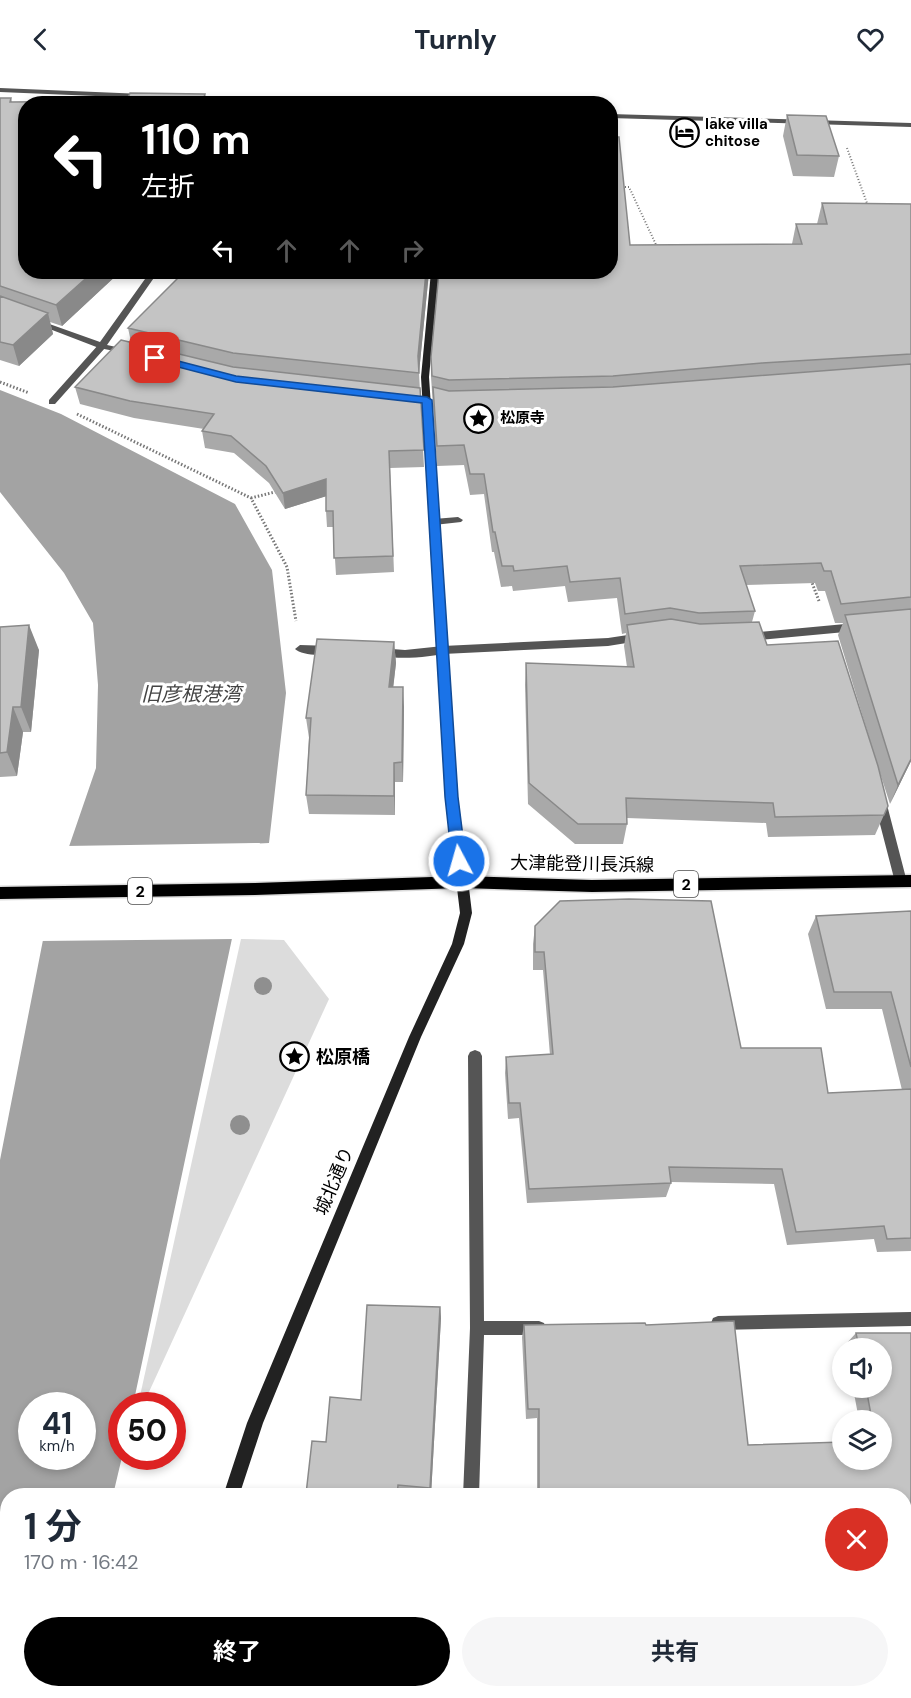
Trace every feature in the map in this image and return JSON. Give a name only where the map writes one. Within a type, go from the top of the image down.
[{"type":"main road","name":"城北通り","points":[[234,1488],[260,1412],[411,1048],[458,944],[466,913],[452,797],[434,522],[423,400],[434,279]]},
{"type":"main road","name":"大津能登川長浜線","points":[[0,892],[255,889],[461,882],[592,886],[906,881]]},
{"type":"street","points":[[0,90],[129,96]]},
{"type":"street","points":[[618,116],[911,125]]},
{"type":"street","points":[[52,402],[102,346],[149,279]]},
{"type":"street","points":[[30,320],[102,346],[142,355]]},
{"type":"street","points":[[423,400],[438,403]]},
{"type":"street","points":[[434,522],[458,520]]},
{"type":"street","points":[[740,637],[830,636],[864,627]]},
{"type":"street","points":[[370,652],[405,654],[608,642],[655,635]]},
{"type":"street","points":[[300,649],[347,651]]},
{"type":"street","points":[[879,794],[906,881]]},
{"type":"street","points":[[471,1488],[477,1328],[475,1056]]},
{"type":"street","points":[[698,1324],[911,1319]]},
{"type":"street","points":[[477,1328],[557,1328]]},
{"type":"path","points":[[845,144],[869,210]]},
{"type":"path","points":[[618,187],[629,187],[660,252]]},
{"type":"path","points":[[0,382],[52,402],[250,498],[274,494],[284,488]]},
{"type":"path","points":[[250,498],[287,567],[300,649]]},
{"type":"path","points":[[808,573],[830,636]]},
{"type":"shaded area","points":[[241,939],[284,940],[329,999],[149,1392],[141,1392]]},
{"type":"water","name":"旧彦根港湾","points":[[0,390],[61,414],[235,504],[272,570],[286,693],[269,843],[246,844],[234,929],[136,1392],[108,1392],[108,1470],[119,1470],[115,1488],[0,1488],[0,1160],[51,899],[96,768],[98,685],[93,623],[64,573],[0,492]]},
{"type":"pier","points":[[260,843],[259,846],[248,846],[235,939],[40,941],[48,898],[66,846]]},
{"type":"building","points":[[130,93],[205,94],[204,96],[129,96]]},
{"type":"building","points":[[0,98],[11,98],[10,102],[18,102],[18,279],[85,279],[56,305],[0,286]]},
{"type":"building","points":[[787,115],[826,116],[839,156],[797,155]]},
{"type":"building","points":[[618,137],[630,245],[802,244],[796,224],[827,224],[822,203],[911,204],[911,354],[762,363],[613,376],[449,380],[432,376],[431,357],[438,279],[618,279]]},
{"type":"building","points":[[177,279],[425,279],[418,356],[419,373],[233,353],[128,328]]},
{"type":"building","points":[[0,296],[48,313],[13,345],[0,342]]},
{"type":"building","points":[[121,340],[233,367],[420,388],[424,450],[389,451],[393,556],[334,558],[333,511],[326,511],[326,479],[283,493],[266,466],[231,436],[202,431],[214,414],[130,401],[75,387]]},
{"type":"building","points":[[911,364],[911,597],[841,604],[831,571],[824,571],[821,563],[740,566],[755,611],[699,613],[670,608],[625,614],[620,578],[570,582],[567,566],[514,571],[513,566],[502,566],[495,532],[493,532],[484,474],[470,474],[464,445],[437,446],[433,387],[449,391],[613,387]]},
{"type":"building","points":[[911,609],[911,759],[898,785],[845,615]]},
{"type":"building","points":[[671,619],[700,624],[759,622],[767,645],[838,641],[878,766],[888,806],[884,815],[775,817],[773,803],[626,798],[627,824],[578,824],[529,783],[526,663],[634,667],[627,625]]},
{"type":"building","points":[[29,625],[21,707],[13,707],[7,752],[0,753],[0,627]]},
{"type":"building","points":[[317,639],[394,642],[389,687],[403,687],[402,762],[394,763],[394,796],[306,795],[311,718],[306,718]]},
{"type":"building","points":[[629,899],[711,901],[741,1048],[821,1048],[828,1093],[911,1089],[911,1238],[887,1239],[884,1226],[796,1232],[782,1169],[669,1167],[671,1183],[529,1189],[520,1103],[509,1103],[506,1057],[553,1054],[544,952],[535,952],[535,926],[560,901]]},
{"type":"building","points":[[911,911],[911,1067],[891,992],[834,992],[816,916]]},
{"type":"building","points":[[367,1305],[440,1307],[430,1488],[398,1485],[398,1488],[307,1488],[312,1441],[326,1442],[330,1397],[361,1400]]},
{"type":"building","points":[[734,1321],[748,1445],[832,1442],[832,1470],[892,1470],[892,1410],[870,1410],[868,1398],[892,1398],[892,1338],[857,1338],[856,1333],[911,1333],[911,1488],[539,1488],[539,1409],[528,1409],[524,1325],[645,1323],[646,1325]]},
{"type":"place","name":"lake villa chitose","points":[[684,133]]},
{"type":"place","name":"松原寺","points":[[479,418]]},
{"type":"place","name":"松原橋","points":[[295,1057]]},
{"type":"route","points":[[155,358],[236,379],[427,400],[452,797],[459,861]]}]
